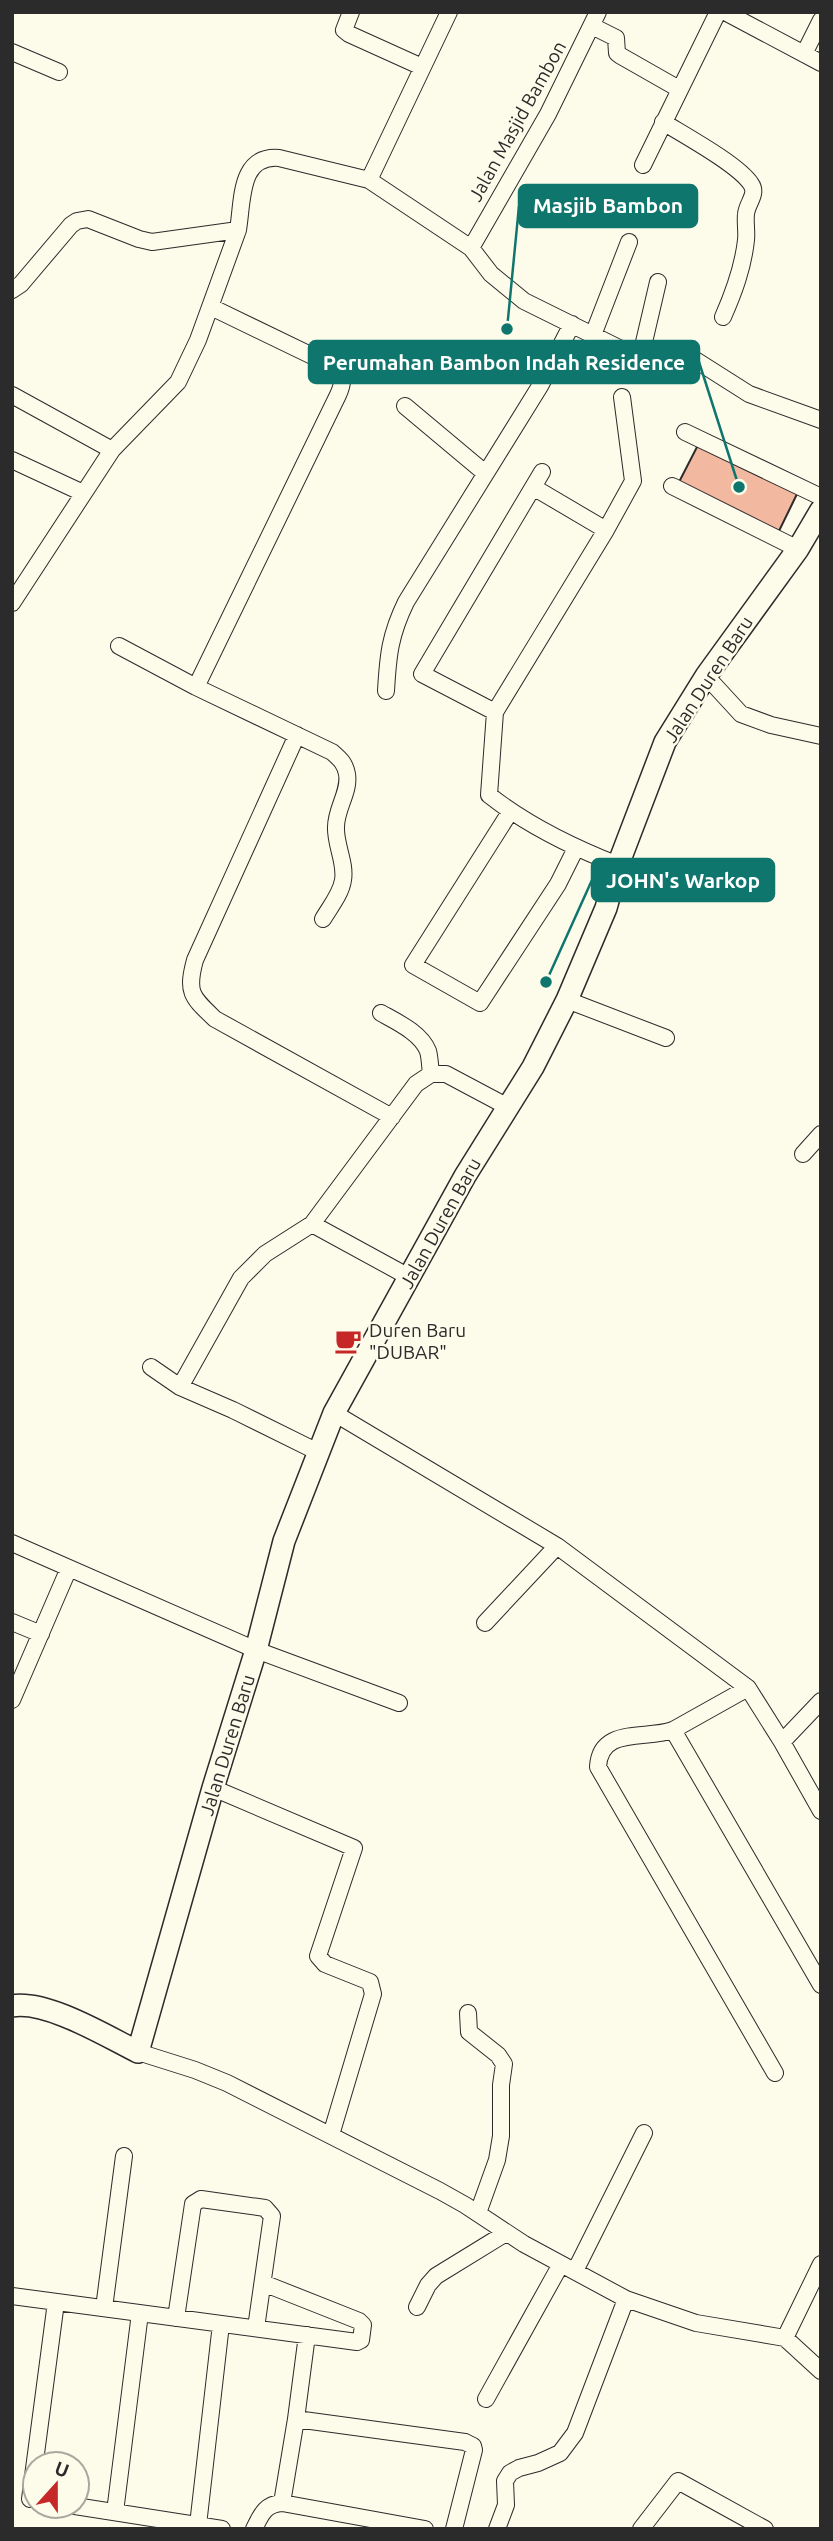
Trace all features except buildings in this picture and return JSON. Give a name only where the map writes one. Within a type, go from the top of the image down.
[{"type":"street","points":[[351,12],[345,25],[346,32],[422,68]]},
{"type":"street","points":[[369,180],[449,12]]},
{"type":"street","points":[[643,165],[718,12]]},
{"type":"street","points":[[724,12],[821,63]]},
{"type":"street","points":[[595,19],[616,38],[617,52],[621,56],[679,89]]},
{"type":"street","name":"Jalan Masjid Bambon","points":[[471,248],[548,114],[595,19]]},
{"type":"street","points":[[804,54],[821,20]]},
{"type":"street","points":[[12,52],[59,72]]},
{"type":"street","points":[[663,122],[709,150],[753,186],[754,193],[746,211],[746,239],[740,277],[723,317]]},
{"type":"street","points":[[12,603],[112,450],[178,382],[211,307],[238,230],[246,177],[258,161],[267,157],[369,180],[471,248],[506,289],[524,301],[627,352],[697,361],[749,394],[821,419]]},
{"type":"street","points":[[12,289],[21,284],[71,225],[83,219],[152,242],[238,230]]},
{"type":"street","points":[[593,335],[629,242]]},
{"type":"street","points":[[641,355],[658,282]]},
{"type":"street","points":[[195,687],[338,395],[343,379],[333,366],[211,307]]},
{"type":"street","points":[[386,691],[387,663],[394,628],[416,585],[540,386],[572,324]]},
{"type":"street","points":[[12,395],[112,450]]},
{"type":"street","points":[[618,865],[576,848],[510,812],[489,795],[495,712],[633,481],[622,397]]},
{"type":"street","points":[[405,406],[485,473]]},
{"type":"street","points":[[685,432],[821,497]]},
{"type":"street","points":[[12,460],[83,493]]},
{"type":"street","points":[[495,712],[422,674],[537,480],[606,530]]},
{"type":"street","points":[[672,486],[798,549]]},
{"type":"street","name":"Jalan Duren Baru","points":[[138,2052],[213,1788],[256,1650],[284,1541],[334,1413],[465,1176],[533,1067],[567,1000],[606,908],[618,865],[665,742],[706,676],[798,549],[821,510]]},
{"type":"street","points":[[119,646],[195,687],[332,752],[344,762],[346,788],[335,829],[344,872],[343,883],[323,919]]},
{"type":"street","points":[[706,676],[741,714],[771,725],[821,736]]},
{"type":"street","points":[[297,735],[195,960],[189,981],[195,1000],[215,1019],[392,1116]]},
{"type":"street","points":[[510,812],[413,965],[481,1003],[558,884],[576,848]]},
{"type":"street","points":[[567,1000],[666,1038]]},
{"type":"street","points":[[381,1013],[411,1031],[420,1040],[428,1050],[431,1074]]},
{"type":"street","points":[[180,1387],[241,1278],[265,1254],[312,1224],[416,1084],[431,1074],[439,1073],[456,1079],[508,1107]]},
{"type":"street","points":[[803,1154],[821,1134]]},
{"type":"street","points":[[312,1224],[409,1277]]},
{"type":"street","points":[[151,1367],[180,1387],[318,1452]]},
{"type":"street","points":[[334,1413],[557,1546],[748,1688],[821,1811]]},
{"type":"street","points":[[12,1543],[256,1650],[400,1703]]},
{"type":"street","points":[[485,1623],[557,1546]]},
{"type":"street","points":[[12,1699],[69,1568]]},
{"type":"street","points":[[12,1622],[41,1634]]},
{"type":"street","points":[[748,1688],[673,1730],[662,1734],[629,1735],[614,1739],[600,1755],[600,1773],[775,2073]]},
{"type":"street","points":[[782,1742],[821,1700]]},
{"type":"street","points":[[673,1730],[821,1985]]},
{"type":"street","points":[[213,1788],[354,1848],[318,1956],[325,1964],[370,1982],[373,1994],[331,2135]]},
{"type":"street","points":[[12,2006],[24,2004],[48,2009],[138,2052],[210,2076],[440,2191],[506,2233],[626,2299],[719,2328],[785,2337],[821,2371]]},
{"type":"street","points":[[468,2013],[469,2032],[498,2054],[503,2064],[499,2148],[478,2213]]},
{"type":"street","points":[[486,2399],[568,2268],[644,2133]]},
{"type":"street","points":[[104,2308],[124,2156]]},
{"type":"street","points":[[176,2318],[193,2204],[201,2199],[270,2211],[272,2216],[256,2328]]},
{"type":"street","points":[[417,2306],[436,2276],[506,2233]]},
{"type":"street","points":[[785,2337],[821,2264]]},
{"type":"street","points":[[12,2296],[357,2342],[361,2340],[363,2325],[359,2321],[263,2283]]},
{"type":"street","points":[[497,2529],[506,2505],[505,2481],[510,2473],[560,2453],[575,2433],[626,2299]]},
{"type":"street","points":[[38,2450],[56,2302]]},
{"type":"street","points":[[115,2512],[140,2313]]},
{"type":"street","points":[[198,2525],[221,2324]]},
{"type":"street","points":[[282,2503],[307,2335]]},
{"type":"street","points":[[296,2419],[470,2443],[474,2450],[454,2529]]},
{"type":"street","points":[[641,2529],[678,2481],[765,2529]]},
{"type":"street","points":[[254,2529],[265,2509],[270,2505],[282,2503],[425,2529]]},
{"type":"street","points":[[91,2508],[222,2529]]},
{"type":"place","name":"Masjib Bambon","points":[[507,329]]},
{"type":"place","name":"Perumahan Bambon Indah Residence","points":[[739,487]]},
{"type":"place","name":"JOHN's Warkop","points":[[546,982]]},
{"type":"place","name":"Duren Baru \"DUBAR\"","points":[[348,1341]]}]
